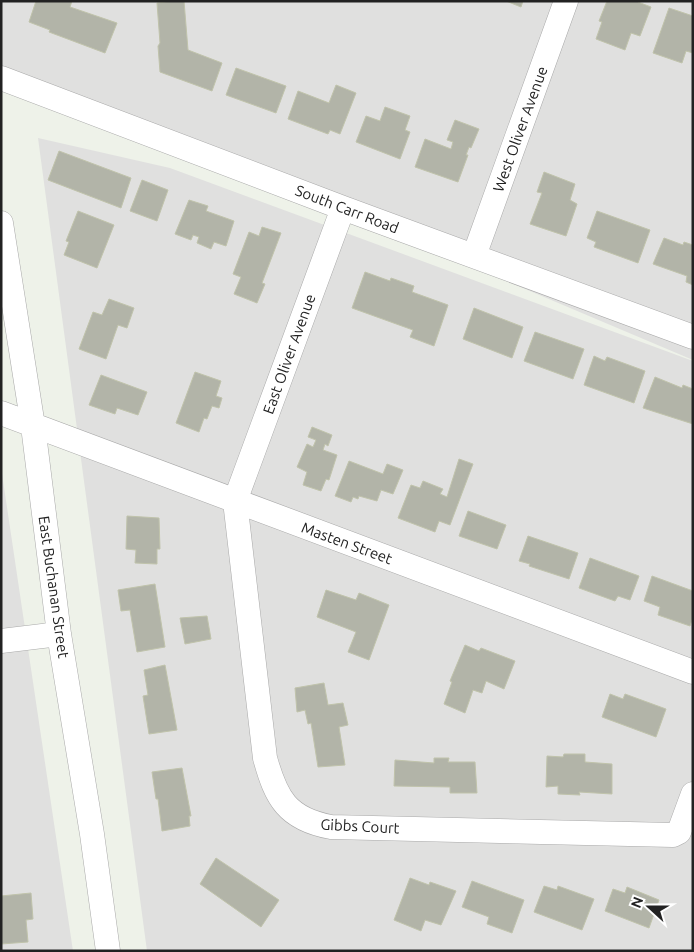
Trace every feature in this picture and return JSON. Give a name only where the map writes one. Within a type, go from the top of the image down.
[{"type":"street","name":"West Oliver Avenue","points":[[474,256],[566,1]]},
{"type":"street","name":"South Carr Road","points":[[1,78],[343,208],[693,337]]},
{"type":"street","name":"East Oliver Avenue","points":[[234,501],[343,208]]},
{"type":"street","name":"East Buchanan Street","points":[[1,223],[33,426],[59,634],[92,834],[108,951]]},
{"type":"street","name":"Masten Street","points":[[1,413],[693,672]]},
{"type":"street","name":"Gibbs Court","points":[[234,501],[265,758],[271,780],[281,800],[302,818],[314,824],[331,827],[673,835],[679,832],[693,794]]},
{"type":"street","points":[[1,641],[59,634]]},
{"type":"shaded area","points":[[1,1],[693,1],[693,360],[1,67]]},
{"type":"shaded area","points":[[38,138],[170,168],[693,361],[693,951],[147,951]]},
{"type":"shaded area","points":[[1,467],[73,951],[1,951]]},
{"type":"building","points":[[36,1],[72,1],[70,7],[117,23],[105,53],[49,32],[50,30],[29,22]]},
{"type":"building","points":[[184,1],[188,50],[222,63],[212,91],[160,72],[157,3]]},
{"type":"building","points":[[506,1],[523,1],[521,7]]},
{"type":"building","points":[[607,1],[639,1],[651,7],[640,36],[631,33],[625,50],[596,39],[602,22],[599,21]]},
{"type":"building","points":[[669,8],[693,16],[693,53],[686,51],[682,63],[653,53]]},
{"type":"building","points":[[236,68],[286,86],[276,113],[226,95]]},
{"type":"building","points":[[336,85],[356,93],[340,134],[330,130],[328,134],[288,119],[298,91],[329,103]]},
{"type":"building","points":[[385,107],[410,116],[405,130],[410,132],[400,159],[356,142],[366,116],[380,121]]},
{"type":"building","points":[[455,120],[479,129],[471,148],[469,147],[458,182],[415,167],[425,139],[451,149],[453,142],[447,140]]},
{"type":"building","points":[[59,151],[131,178],[121,208],[48,180]]},
{"type":"building","points":[[544,172],[575,184],[570,200],[577,204],[566,236],[530,224],[542,193],[537,192]]},
{"type":"building","points":[[142,180],[168,190],[157,221],[130,211]]},
{"type":"building","points":[[189,200],[208,206],[206,211],[234,221],[226,246],[214,242],[211,249],[197,243],[199,237],[193,235],[191,240],[175,234]]},
{"type":"building","points":[[78,211],[114,225],[97,268],[64,255],[69,242],[66,241]]},
{"type":"building","points":[[597,211],[650,230],[638,263],[594,247],[596,242],[587,238]]},
{"type":"building","points":[[262,227],[281,233],[262,283],[265,284],[257,303],[234,294],[241,277],[233,274],[249,232],[259,236]]},
{"type":"building","points":[[664,238],[683,245],[684,242],[693,245],[693,285],[686,282],[687,276],[653,264]]},
{"type":"building","points":[[365,272],[390,281],[391,278],[414,286],[412,292],[448,305],[434,346],[410,337],[413,330],[352,308]]},
{"type":"building","points":[[109,299],[134,308],[127,328],[118,325],[106,359],[79,349],[93,312],[102,315]]},
{"type":"building","points":[[474,308],[523,327],[512,358],[463,339]]},
{"type":"building","points":[[535,332],[584,349],[573,379],[524,361]]},
{"type":"building","points":[[594,356],[605,361],[607,357],[645,371],[634,403],[584,385]]},
{"type":"building","points":[[195,372],[221,381],[216,396],[222,398],[219,408],[212,406],[207,419],[204,418],[199,432],[176,423]]},
{"type":"building","points":[[101,375],[147,392],[138,415],[117,408],[115,414],[89,405]]},
{"type":"building","points":[[655,377],[682,388],[683,385],[693,389],[693,424],[643,408]]},
{"type":"building","points":[[312,427],[332,435],[328,446],[325,444],[323,450],[337,455],[329,480],[326,479],[321,491],[303,485],[307,472],[297,467],[307,444],[313,447],[316,440],[308,437]]},
{"type":"building","points":[[459,459],[473,464],[450,525],[439,521],[435,532],[398,518],[411,485],[420,488],[423,481],[443,489],[440,494],[447,497]]},
{"type":"building","points":[[349,461],[383,474],[387,464],[403,470],[393,494],[381,490],[377,501],[359,496],[358,499],[353,497],[351,502],[335,496]]},
{"type":"building","points":[[468,511],[506,525],[497,549],[459,536]]},
{"type":"building","points":[[127,516],[159,518],[160,549],[157,549],[157,564],[135,563],[136,550],[126,549]]},
{"type":"building","points":[[528,536],[578,553],[569,579],[519,561]]},
{"type":"building","points":[[590,558],[639,576],[630,600],[618,596],[615,601],[579,588]]},
{"type":"building","points":[[652,576],[693,591],[693,617],[690,626],[658,615],[660,607],[644,601]]},
{"type":"building","points":[[155,584],[165,647],[137,652],[130,610],[121,611],[118,590]]},
{"type":"building","points":[[326,590],[356,600],[359,593],[389,605],[369,660],[348,652],[356,632],[317,617]]},
{"type":"building","points":[[207,616],[211,639],[185,644],[180,618]]},
{"type":"building","points":[[465,645],[479,651],[481,648],[515,661],[504,689],[486,681],[482,693],[473,690],[465,713],[444,704],[452,682],[450,681]]},
{"type":"building","points":[[165,665],[177,730],[149,734],[143,696],[148,695],[144,670]]},
{"type":"building","points":[[324,683],[328,705],[343,703],[348,725],[339,727],[345,765],[318,767],[311,723],[308,724],[305,710],[297,712],[295,688]]},
{"type":"building","points":[[610,694],[623,699],[625,694],[666,709],[656,737],[602,717]]},
{"type":"building","points":[[564,754],[585,754],[585,762],[612,764],[612,794],[579,792],[580,795],[558,794],[558,786],[546,787],[547,756],[563,757]]},
{"type":"building","points":[[434,758],[449,758],[448,762],[475,762],[477,793],[450,793],[450,787],[394,786],[395,760],[434,763]]},
{"type":"building","points":[[182,768],[191,816],[189,816],[190,826],[162,831],[152,772]]},
{"type":"building","points":[[216,858],[279,900],[261,927],[200,884]]},
{"type":"building","points":[[410,878],[429,885],[430,882],[456,891],[441,925],[425,920],[421,931],[394,920]]},
{"type":"building","points":[[472,881],[524,900],[512,933],[487,924],[489,917],[462,907]]},
{"type":"building","points":[[544,886],[557,890],[558,886],[594,899],[582,930],[534,912]]},
{"type":"building","points":[[627,887],[659,900],[649,928],[605,911],[613,889],[625,893]]},
{"type":"building","points":[[31,893],[33,919],[26,920],[28,942],[1,944],[1,896]]}]
